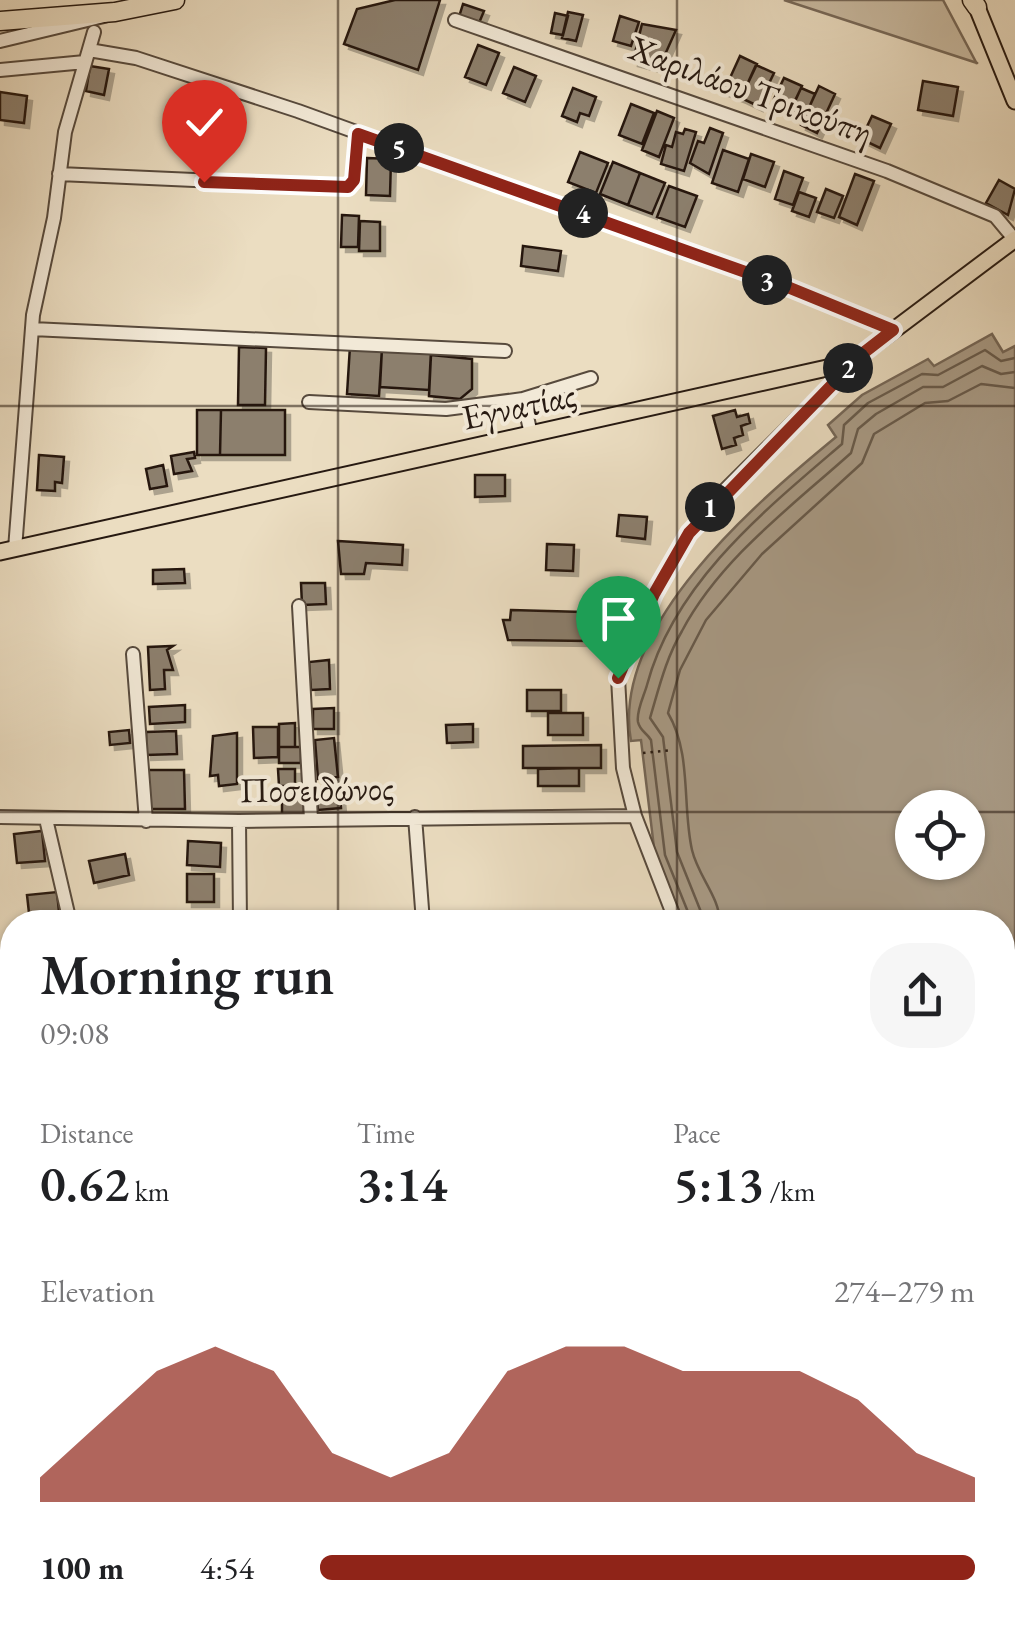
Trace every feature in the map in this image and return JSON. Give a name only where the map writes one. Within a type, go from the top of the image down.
[{"type":"highway","points":[[0,21],[115,12],[176,0]]},
{"type":"main road","points":[[974,2],[1015,102]]},
{"type":"main road","name":"Εγνατίας","points":[[8,550],[823,370],[862,354],[1015,240]]},
{"type":"street","points":[[0,41],[75,27],[115,12]]},
{"type":"street","name":"Χαριλάου Τρικούπη","points":[[454,20],[888,171],[995,216],[1015,240]]},
{"type":"street","points":[[8,550],[32,329],[65,132],[94,32]]},
{"type":"street","points":[[0,70],[88,56],[151,62],[790,288],[893,330]]},
{"type":"street","points":[[59,174],[348,187],[354,180],[358,134]]},
{"type":"street","points":[[32,329],[505,350]]},
{"type":"street","points":[[671,910],[635,816],[617,722],[618,678],[654,594],[689,533],[722,494],[862,354]]},
{"type":"street","points":[[309,402],[446,409],[523,399],[591,378]]},
{"type":"street","points":[[523,399],[531,434]]},
{"type":"street","points":[[298,606],[311,819]]},
{"type":"street","points":[[133,654],[146,820]]},
{"type":"street","name":"Ποσειδώνος","points":[[0,818],[240,821],[635,816]]},
{"type":"street","points":[[416,817],[422,910]]},
{"type":"street","points":[[46,819],[67,910]]},
{"type":"street","points":[[240,821],[240,910]]},
{"type":"path","points":[[642,752],[672,750]]},
{"type":"shaded area","points":[[784,0],[943,0],[976,63]]},
{"type":"water","points":[[992,334],[1003,352],[1015,346],[1015,910],[679,910],[655,856],[641,740],[631,741],[631,698],[643,654],[666,611],[696,570],[731,531],[836,437],[828,425],[862,395],[928,359],[934,366]]},
{"type":"building","points":[[395,0],[440,0],[418,70],[344,44],[357,9]]},
{"type":"building","points":[[463,4],[484,11],[479,23],[459,17]]},
{"type":"building","points":[[568,12],[583,15],[576,41],[562,38]]},
{"type":"building","points":[[555,13],[568,16],[563,35],[551,33]]},
{"type":"building","points":[[620,16],[639,22],[631,46],[613,41]]},
{"type":"building","points":[[642,24],[676,30],[659,68],[633,61]]},
{"type":"building","points":[[478,45],[499,53],[486,85],[465,77]]},
{"type":"building","points":[[740,56],[757,64],[741,98],[724,91]]},
{"type":"building","points":[[756,65],[774,73],[758,106],[741,98]]},
{"type":"building","points":[[90,66],[109,69],[104,95],[86,91]]},
{"type":"building","points":[[514,67],[536,76],[525,102],[503,93]]},
{"type":"building","points":[[784,78],[802,86],[792,108],[774,99]]},
{"type":"building","points":[[923,81],[958,87],[953,116],[918,110]]},
{"type":"building","points":[[819,86],[835,94],[817,133],[801,125]]},
{"type":"building","points":[[573,88],[596,97],[589,116],[580,113],[577,122],[562,116]]},
{"type":"building","points":[[801,88],[815,94],[804,119],[789,113]]},
{"type":"building","points":[[0,92],[27,96],[24,123],[0,120]]},
{"type":"building","points":[[631,104],[654,113],[642,144],[619,135]]},
{"type":"building","points":[[657,111],[674,118],[659,157],[642,150]]},
{"type":"building","points":[[872,116],[891,124],[880,148],[861,139]]},
{"type":"building","points":[[710,128],[723,133],[709,174],[690,163],[698,141],[704,143]]},
{"type":"building","points":[[685,129],[696,132],[684,171],[661,164],[666,145],[672,147],[676,132],[683,134]]},
{"type":"building","points":[[723,150],[749,159],[738,192],[712,183]]},
{"type":"building","points":[[580,152],[608,163],[596,193],[568,182]]},
{"type":"building","points":[[751,154],[774,162],[765,187],[743,179]]},
{"type":"building","points":[[367,158],[391,159],[390,196],[366,195]]},
{"type":"building","points":[[613,162],[640,173],[628,205],[600,194]]},
{"type":"building","points":[[784,171],[803,178],[793,205],[775,199]]},
{"type":"building","points":[[640,173],[665,183],[652,214],[628,205]]},
{"type":"building","points":[[855,174],[874,181],[857,225],[839,217]]},
{"type":"building","points":[[999,180],[1015,189],[1008,215],[986,203]]},
{"type":"building","points":[[669,186],[697,196],[685,227],[657,217]]},
{"type":"building","points":[[826,189],[843,196],[834,218],[817,212]]},
{"type":"building","points":[[799,192],[816,198],[809,217],[792,211]]},
{"type":"building","points":[[342,215],[359,216],[358,247],[341,247]]},
{"type":"building","points":[[360,221],[380,222],[380,251],[359,251]]},
{"type":"building","points":[[523,246],[561,251],[558,271],[521,266]]},
{"type":"building","points":[[350,346],[382,348],[379,396],[347,394]]},
{"type":"building","points":[[239,347],[266,348],[265,405],[238,405]]},
{"type":"building","points":[[382,348],[431,351],[429,390],[380,387]]},
{"type":"building","points":[[431,355],[472,359],[472,389],[460,399],[429,396]]},
{"type":"building","points":[[197,410],[221,410],[220,455],[197,455]]},
{"type":"building","points":[[221,410],[285,410],[285,455],[220,455]]},
{"type":"building","points":[[735,410],[737,417],[748,414],[750,423],[741,426],[743,435],[734,438],[736,445],[722,449],[713,416]]},
{"type":"building","points":[[194,452],[195,458],[187,459],[192,471],[174,474],[171,456]]},
{"type":"building","points":[[39,455],[64,457],[62,483],[55,482],[55,491],[37,490]]},
{"type":"building","points":[[163,465],[167,486],[150,489],[146,469]]},
{"type":"building","points":[[475,475],[505,475],[505,496],[475,497]]},
{"type":"building","points":[[619,515],[647,517],[645,539],[617,536]]},
{"type":"building","points":[[338,541],[403,545],[402,565],[366,563],[364,574],[341,574]]},
{"type":"building","points":[[547,544],[574,545],[573,571],[546,570]]},
{"type":"building","points":[[184,569],[185,583],[153,584],[153,570]]},
{"type":"building","points":[[301,583],[325,583],[326,604],[302,605]]},
{"type":"building","points":[[511,610],[583,612],[582,621],[595,624],[590,641],[508,640],[503,620],[510,620]]},
{"type":"building","points":[[173,646],[167,650],[173,670],[164,670],[165,689],[150,690],[148,647]]},
{"type":"building","points":[[329,660],[330,689],[311,690],[309,662]]},
{"type":"building","points":[[527,690],[561,690],[561,711],[527,711]]},
{"type":"building","points":[[185,705],[185,722],[150,724],[149,707]]},
{"type":"building","points":[[334,708],[334,729],[313,729],[313,709]]},
{"type":"building","points":[[548,713],[583,713],[583,735],[548,735]]},
{"type":"building","points":[[295,723],[295,747],[279,747],[279,724]]},
{"type":"building","points":[[473,724],[473,742],[447,743],[446,725]]},
{"type":"building","points":[[253,727],[278,727],[278,757],[254,758]]},
{"type":"building","points":[[129,730],[130,743],[110,745],[109,732]]},
{"type":"building","points":[[176,731],[177,754],[146,755],[146,732]]},
{"type":"building","points":[[237,733],[237,784],[219,786],[218,775],[210,776],[213,736]]},
{"type":"building","points":[[334,738],[338,777],[318,779],[315,740]]},
{"type":"building","points":[[601,745],[601,768],[523,768],[523,746]]},
{"type":"building","points":[[279,747],[301,747],[301,763],[279,763]]},
{"type":"building","points":[[579,768],[579,786],[538,786],[538,769]]},
{"type":"building","points":[[278,769],[295,769],[295,786],[279,786]]},
{"type":"building","points":[[148,770],[184,770],[185,809],[148,809]]},
{"type":"building","points":[[339,786],[341,808],[318,810],[315,788]]},
{"type":"building","points":[[304,793],[304,814],[282,815],[282,794]]},
{"type":"building","points":[[42,831],[45,861],[17,863],[14,834]]},
{"type":"building","points":[[188,841],[221,843],[220,867],[187,865]]},
{"type":"building","points":[[125,854],[129,875],[94,883],[89,861]]},
{"type":"building","points":[[187,874],[214,874],[214,902],[187,902]]},
{"type":"building","points":[[57,892],[59,910],[29,910],[27,895]]},
{"type":"route","points":[[204,182],[348,187],[354,180],[358,134],[790,288],[893,330],[862,354],[722,494],[689,533],[654,594],[618,678]]}]
